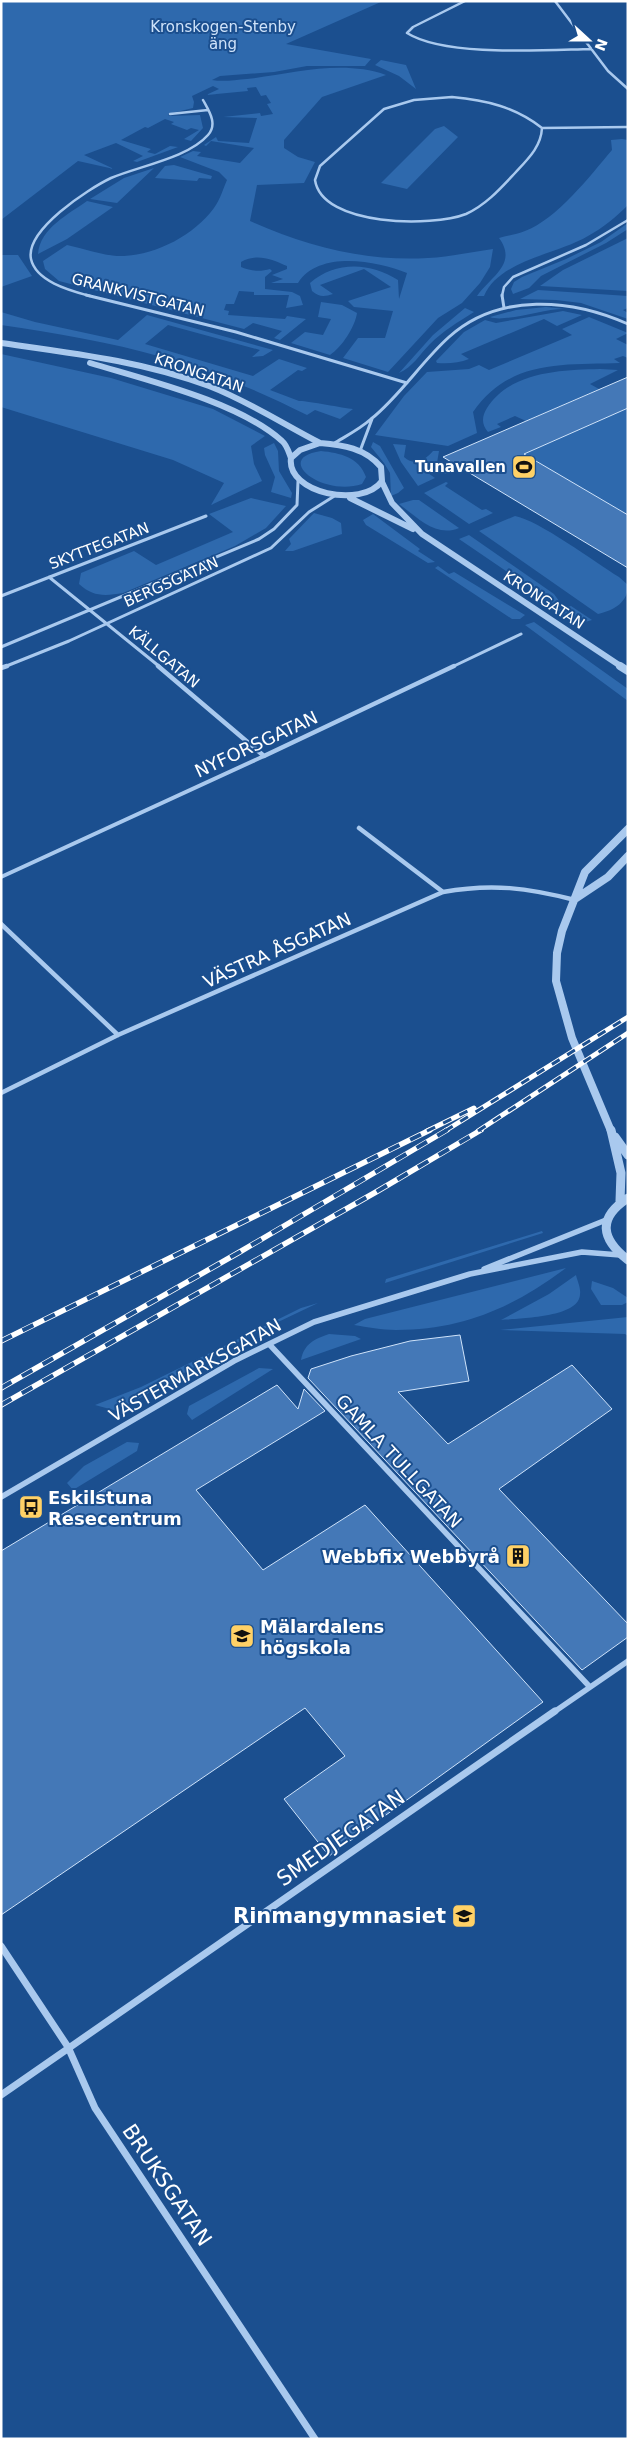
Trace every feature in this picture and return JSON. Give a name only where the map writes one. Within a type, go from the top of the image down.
[{"type":"street","points":[[465,1],[413,28],[407,34],[422,42],[467,48],[591,49]]},
{"type":"street","points":[[555,1],[560,5],[608,71],[628,89]]},
{"type":"street","points":[[542,128],[543,135],[534,152],[502,187],[485,204],[461,215],[416,221],[362,216],[333,205],[318,189],[314,181],[315,173],[320,166],[373,117],[384,109],[414,100],[452,98],[489,101],[525,114],[542,128],[628,128]]},
{"type":"street","name":"GRANKVISTGATAN","points":[[203,100],[212,118],[212,127],[208,135],[199,142],[108,180],[42,228],[30,248],[35,267],[44,277],[75,292],[212,325],[407,383]]},
{"type":"street","points":[[170,114],[208,110]]},
{"type":"street","points":[[504,308],[500,294],[504,284],[514,277],[586,246],[628,220]]},
{"type":"street","points":[[333,444],[372,419],[461,327],[504,308],[542,303],[563,304],[602,312],[628,324]]},
{"type":"street","name":"KRONGATAN","points":[[1,344],[141,366],[207,386],[242,400],[320,443]]},
{"type":"street","name":"KRONGATAN","points":[[62,354],[193,395],[249,420],[284,442],[291,458],[290,467],[298,481]]},
{"type":"street","points":[[291,458],[296,451],[320,443],[333,444],[360,451],[372,419]]},
{"type":"street","name":"KRONGATAN","points":[[360,451],[378,464],[383,475],[382,482],[392,503],[422,534]]},
{"type":"street","points":[[298,481],[321,492],[348,496],[368,493],[377,489],[382,482]]},
{"type":"street","name":"BERGSGATAN","points":[[1,647],[91,611],[259,539],[274,529],[297,505],[298,481]]},
{"type":"street","name":"BERGSGATAN","points":[[1,668],[108,624],[270,548],[298,524],[311,509],[336,495]]},
{"type":"street","name":"KRONGATAN","points":[[348,496],[422,534],[628,671]]},
{"type":"street","name":"SKYTTEGATAN","points":[[1,596],[206,516]]},
{"type":"street","name":"KÄLLGATAN","points":[[49,577],[108,624],[264,756]]},
{"type":"street","name":"NYFORSGATAN","points":[[1,877],[264,756],[521,634]]},
{"type":"street","points":[[359,828],[444,892]]},
{"type":"street","points":[[624,1258],[608,1239],[606,1220],[611,1210],[624,1200],[621,1173],[612,1133],[572,1038],[556,981],[557,953],[585,872],[628,829]]},
{"type":"street","points":[[575,900],[608,877],[628,856]]},
{"type":"street","name":"VÄSTRA ÅSGATAN","points":[[1,1093],[118,1035],[444,892],[495,884],[527,888],[575,900]]},
{"type":"street","points":[[1,924],[118,1035]]},
{"type":"street","points":[[612,1133],[628,1155]]},
{"type":"street","name":"VÄSTERMARKSGATAN","points":[[1,1497],[234,1361],[314,1322],[470,1274],[606,1220]]},
{"type":"street","name":"VÄSTERMARKSGATAN","points":[[470,1274],[582,1252],[624,1258]]},
{"type":"street","name":"GAMLA TULLGATAN","points":[[269,1344],[589,1686]]},
{"type":"street","name":"SMEDJEGATAN","points":[[1,2095],[589,1686],[628,1661]]},
{"type":"street","name":"BRUKSGATAN","points":[[1,1946],[68,2047],[95,2108],[315,2439]]},
{"type":"green space","name":"Kronskogen-Stenby äng","points":[[1,1],[383,1],[286,44],[371,59],[365,66],[307,66],[274,72],[220,76],[212,80],[247,79],[334,68],[369,70],[386,75],[322,97],[284,140],[284,148],[298,157],[315,162],[304,183],[257,185],[250,221],[314,245],[359,255],[405,259],[452,256],[493,249],[490,267],[480,283],[462,303],[438,318],[388,372],[343,358],[358,338],[385,338],[393,311],[354,307],[348,301],[391,287],[364,269],[320,285],[333,294],[330,295],[322,296],[315,293],[312,291],[310,283],[330,271],[353,266],[364,267],[387,274],[398,280],[399,299],[407,273],[395,269],[365,262],[334,262],[320,266],[307,273],[298,283],[271,283],[283,279],[272,275],[287,269],[287,266],[270,259],[258,257],[241,262],[241,267],[259,271],[270,269],[272,271],[265,277],[265,289],[292,292],[300,296],[303,305],[286,308],[289,295],[254,295],[254,292],[239,291],[234,304],[226,304],[224,310],[229,311],[228,315],[285,319],[287,316],[306,319],[280,340],[274,338],[282,331],[253,323],[244,329],[59,281],[45,269],[43,261],[67,245],[110,255],[124,256],[162,247],[186,235],[196,227],[216,205],[227,180],[219,172],[180,157],[193,151],[201,152],[197,156],[240,163],[254,148],[211,141],[206,146],[204,145],[216,137],[218,141],[249,143],[257,118],[223,117],[260,113],[261,116],[273,114],[267,104],[271,103],[266,95],[261,96],[256,87],[247,88],[248,91],[206,95],[219,89],[213,86],[192,96],[193,108],[168,114],[169,116],[200,115],[203,128],[191,141],[184,139],[199,130],[191,128],[187,130],[171,124],[174,122],[165,119],[148,128],[145,127],[121,140],[151,149],[147,152],[155,154],[170,146],[178,147],[137,162],[133,161],[143,156],[116,143],[84,155],[114,169],[78,161],[1,220]]},
{"type":"green space","points":[[381,60],[406,65],[416,89],[399,76],[375,65]]},
{"type":"green space","points":[[444,126],[458,137],[407,189],[381,183],[435,129]]},
{"type":"green space","points":[[611,140],[628,140],[628,205],[594,233],[575,243],[515,266],[491,284],[484,296],[477,296],[504,263],[506,255],[499,238],[525,231],[549,217],[572,196],[612,150]]},
{"type":"green space","points":[[174,165],[212,176],[211,179],[199,178],[197,181],[155,178],[165,166]]},
{"type":"green space","points":[[154,168],[117,203],[90,199],[124,178]]},
{"type":"green space","points":[[87,201],[113,207],[67,239],[38,254],[40,245],[50,229]]},
{"type":"green space","points":[[628,223],[628,229],[606,243],[541,276],[529,288],[513,294],[511,289],[514,282],[522,277],[601,242]]},
{"type":"green space","points":[[628,238],[628,291],[540,286],[563,270]]},
{"type":"green space","points":[[1,255],[18,255],[32,276],[1,287]]},
{"type":"green space","points":[[538,290],[628,296],[628,308],[623,310],[628,313],[628,319],[581,303],[520,299]]},
{"type":"green space","points":[[321,302],[342,305],[357,313],[354,324],[347,336],[330,355],[291,343],[305,332],[323,335],[331,319],[318,317]]},
{"type":"green space","points":[[546,307],[565,309],[515,317],[490,317],[516,310]]},
{"type":"green space","points":[[465,308],[474,312],[440,335],[412,364],[399,373],[433,335]]},
{"type":"green space","points":[[563,311],[582,315],[557,326],[544,319],[461,354],[469,359],[445,363],[437,363],[436,361],[464,332],[485,320],[496,323]]},
{"type":"green space","points":[[1,312],[35,322],[118,340],[147,315],[273,350],[263,356],[252,357],[260,350],[168,325],[145,344],[253,376],[279,359],[307,368],[302,371],[298,370],[270,390],[299,401],[353,409],[340,419],[315,410],[307,415],[236,383],[162,357],[82,338],[1,325]]},
{"type":"green space","points":[[589,317],[628,333],[616,339],[628,345],[628,358],[623,356],[614,359],[620,363],[558,365],[539,368],[504,382],[488,395],[473,412],[477,433],[448,446],[375,435],[404,396],[427,372],[469,369],[479,365],[489,370],[572,335],[562,329]]},
{"type":"green space","points":[[1,354],[111,378],[213,409],[265,436],[251,446],[254,464],[262,481],[211,505],[224,483],[173,460],[1,407]]},
{"type":"green space","points":[[600,369],[618,370],[590,384],[599,389],[526,421],[515,416],[497,424],[501,427],[488,432],[484,426],[483,417],[487,408],[509,386],[538,375],[554,372]]},
{"type":"green space","points":[[628,408],[628,515],[524,454]]},
{"type":"green space","points":[[373,442],[380,446],[404,488],[391,496],[390,473],[371,447]]},
{"type":"green space","points":[[274,443],[278,451],[279,471],[292,493],[291,498],[271,492],[275,477],[265,455],[264,448]]},
{"type":"green space","points":[[393,444],[406,445],[404,457],[412,462],[420,461],[433,451],[439,451],[437,463],[447,473],[445,474],[431,465],[421,468],[435,478],[418,486],[401,462]]},
{"type":"green space","points":[[321,451],[348,457],[359,465],[366,477],[362,484],[347,487],[332,485],[308,475],[302,468],[301,461],[307,455]]},
{"type":"green space","points":[[446,482],[448,483],[445,486],[482,510],[486,509],[493,513],[469,524],[424,493]]},
{"type":"green space","points":[[251,498],[286,506],[266,528],[235,546],[123,593],[110,595],[94,593],[79,584],[81,573],[134,551],[156,565],[233,532],[209,514]]},
{"type":"green space","points":[[419,500],[459,528],[442,530],[427,525],[399,504]]},
{"type":"green space","points":[[314,513],[332,518],[341,523],[342,534],[293,551],[285,551],[291,544],[289,539]]},
{"type":"green space","points":[[373,514],[420,549],[418,551],[435,562],[428,563],[366,525],[363,520]]},
{"type":"green space","points":[[515,516],[552,533],[619,577],[628,585],[623,601],[615,608],[598,614],[479,531]]},
{"type":"green space","points":[[469,535],[554,594],[559,601],[547,606],[544,603],[544,597],[459,539]]},
{"type":"green space","points":[[438,566],[449,574],[454,572],[525,615],[520,619],[512,619],[435,568]]},
{"type":"green space","points":[[571,606],[592,620],[576,622],[554,611]]},
{"type":"green space","points":[[534,622],[628,689],[628,701],[525,625]]},
{"type":"green space","points":[[542,1231],[543,1233],[385,1283],[386,1279]]},
{"type":"green space","points":[[566,1268],[547,1282],[507,1305],[466,1321],[444,1326],[396,1330],[354,1325],[365,1319]]},
{"type":"green space","points":[[576,1275],[580,1294],[577,1302],[570,1308],[547,1315],[501,1320],[549,1294]]},
{"type":"green space","points":[[592,1281],[613,1288],[628,1298],[628,1302],[622,1305],[601,1305],[591,1289]]},
{"type":"green space","points":[[318,1303],[249,1336],[117,1411],[95,1405],[141,1387],[301,1308]]},
{"type":"green space","points":[[628,1317],[628,1336],[625,1334],[500,1330]]},
{"type":"green space","points":[[329,1334],[355,1336],[361,1339],[301,1360],[302,1354],[310,1343]]},
{"type":"green space","points":[[259,1368],[273,1369],[192,1420],[187,1414],[189,1406]]},
{"type":"green space","points":[[127,1442],[139,1443],[137,1451],[73,1490],[67,1483],[84,1466]]},
{"type":"building","name":"Tunavallen","points":[[628,377],[628,408],[524,454],[628,515],[628,568],[443,457]]},
{"type":"building","name":"Webbfix Webbyrå","points":[[460,1335],[469,1381],[398,1392],[448,1444],[572,1365],[612,1409],[499,1489],[628,1624],[628,1637],[582,1670],[308,1378],[311,1369],[351,1356],[410,1341]]},
{"type":"building","name":"Mälardalens högskola","points":[[277,1385],[298,1409],[304,1389],[325,1411],[196,1490],[263,1570],[365,1505],[543,1702],[329,1856],[284,1799],[345,1756],[305,1708],[1,1915],[1,1551]]},
{"type":"railway","points":[[445,1131],[628,1017]]},
{"type":"railway","points":[[478,1131],[628,1033]]},
{"type":"railway","points":[[427,1131],[474,1108]]},
{"type":"railway","points":[[1,1341],[430,1130]]},
{"type":"railway","points":[[1,1388],[238,1253],[447,1130]]},
{"type":"railway","points":[[1,1405],[376,1192],[481,1130]]},
{"type":"place","name":"Tunavallen","points":[[524,467]]},
{"type":"place","name":"Eskilstuna Resecentrum","points":[[31,1507]]},
{"type":"place","name":"Webbfix Webbyrå","points":[[518,1556]]},
{"type":"place","name":"Mälardalens högskola","points":[[242,1636]]},
{"type":"place","name":"Rinmangymnasiet","points":[[464,1916]]}]
